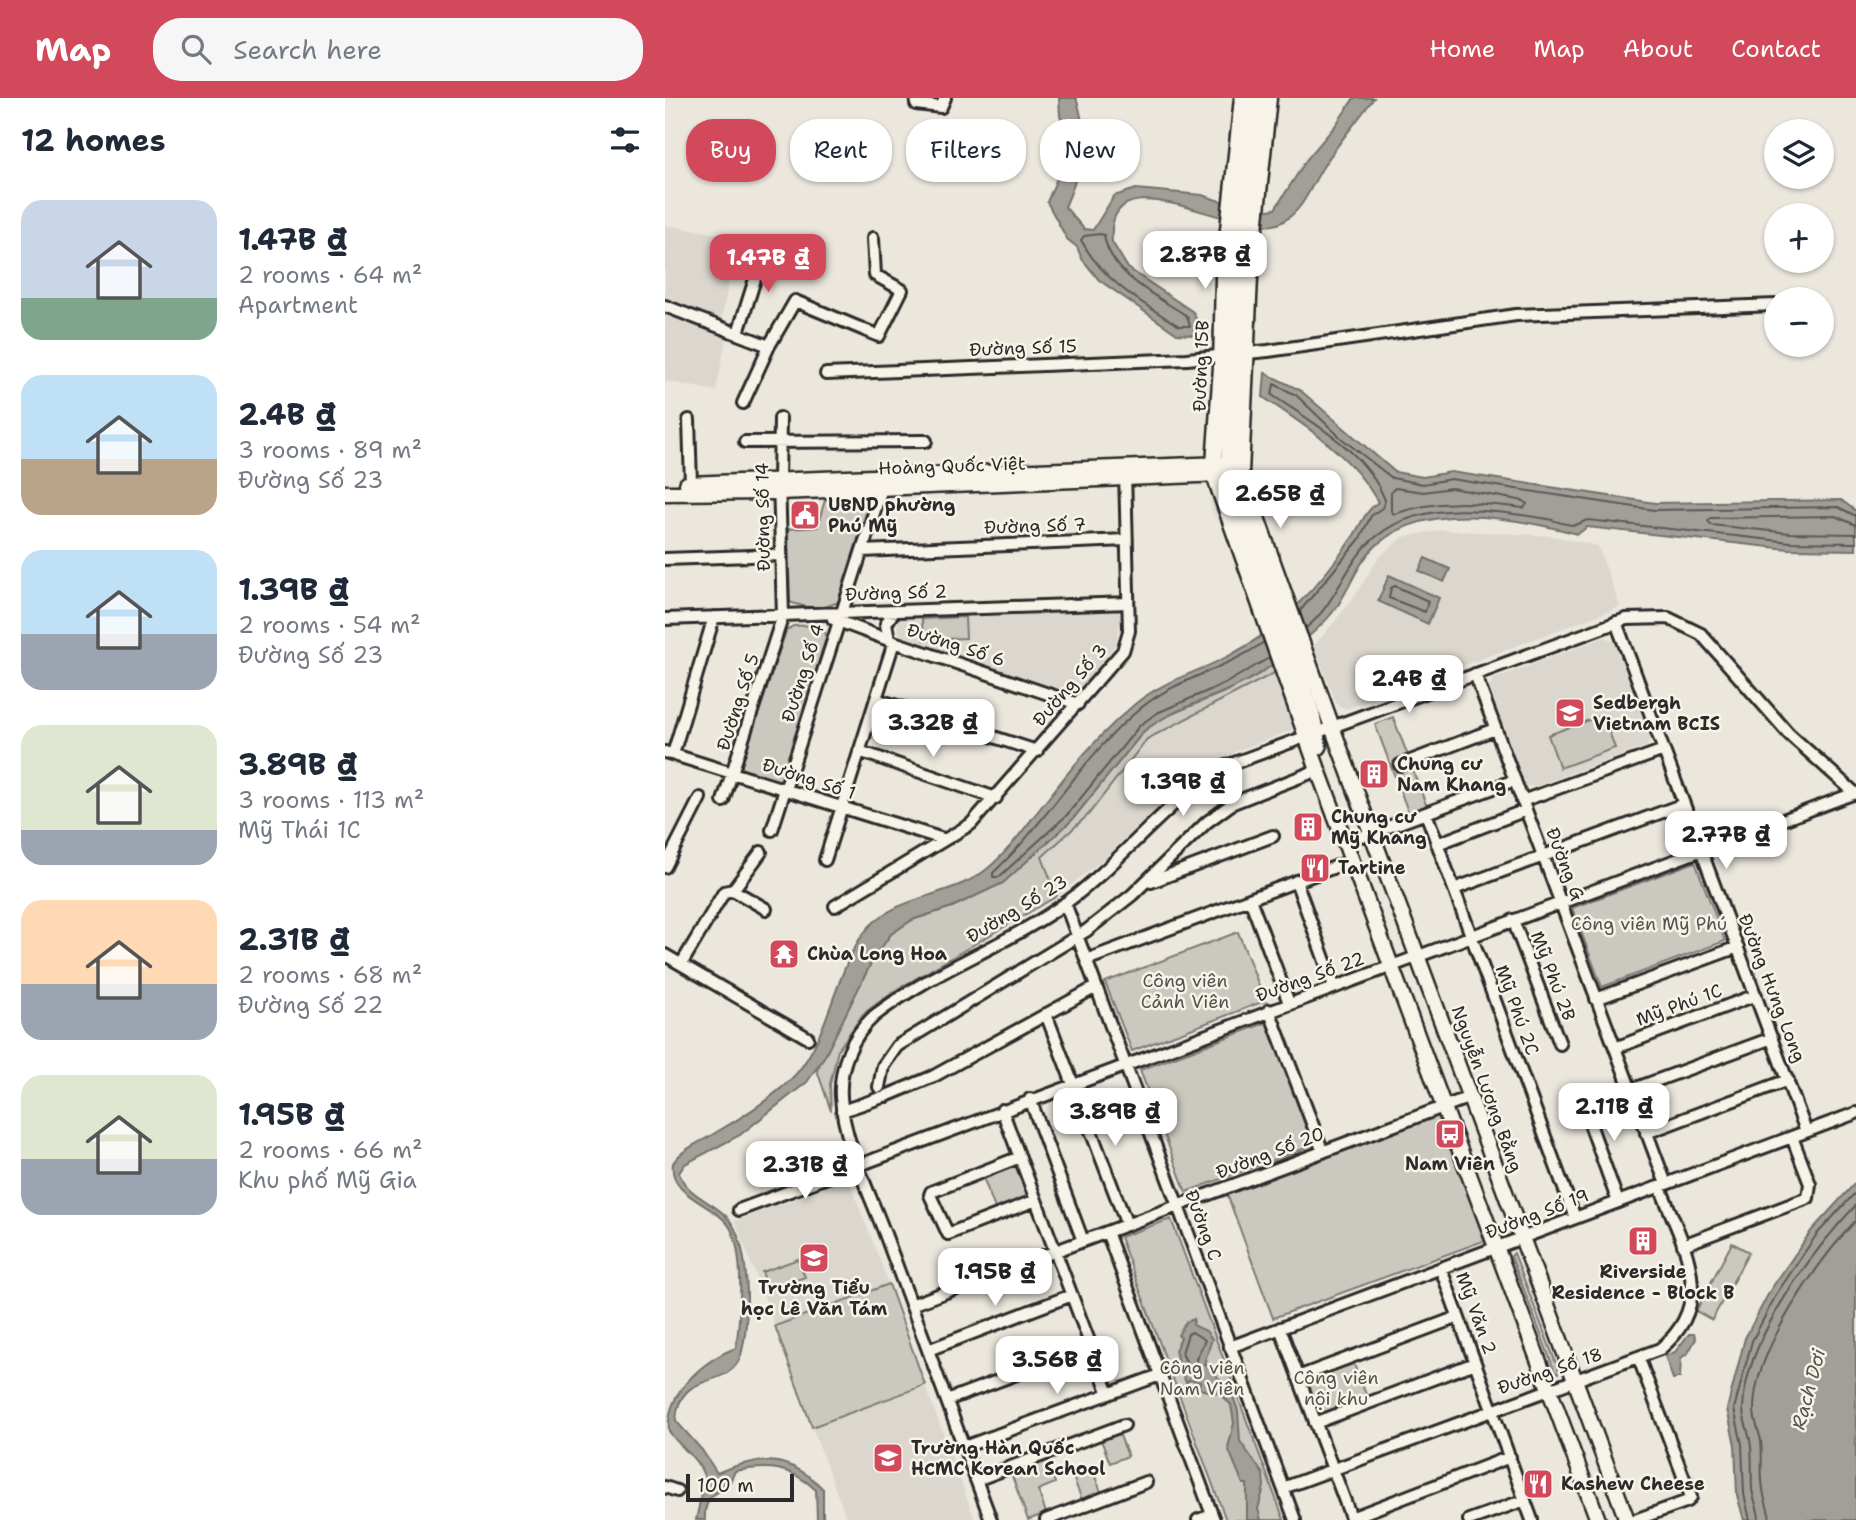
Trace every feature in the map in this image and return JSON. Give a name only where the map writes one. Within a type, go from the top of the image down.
[{"type":"main road","points":[[1242,98],[1244,203]]},
{"type":"main road","points":[[1241,229],[1255,98]]},
{"type":"main road","points":[[1241,229],[1244,203],[1269,98]]},
{"type":"main road","name":"Đường 15B","points":[[1227,469],[1241,229]]},
{"type":"main road","name":"Đường 15B","points":[[1227,469],[1235,354]]},
{"type":"main road","points":[[1227,469],[1273,602]]},
{"type":"main road","points":[[1227,469],[1273,602]]},
{"type":"main road","name":"Hoàng Quốc Việt","points":[[665,493],[779,486],[1227,469]]},
{"type":"main road","name":"Hoàng Quốc Việt","points":[[665,484],[882,488],[1125,473]]},
{"type":"main road","name":"Nguyễn Lương Bằng","points":[[1273,602],[1562,1385],[1620,1520]]},
{"type":"main road","name":"Nguyễn Lương Bằng","points":[[1318,729],[1318,770],[1351,861],[1404,960]]},
{"type":"main road","name":"Nguyễn Lương Bằng","points":[[1318,729],[1368,835],[1404,960],[1562,1385],[1605,1520]]},
{"type":"main road","name":"Nguyễn Lương Bằng","points":[[1562,1385],[1598,1520]]},
{"type":"main road","name":"Nguyễn Lương Bằng","points":[[1562,1385],[1627,1520]]},
{"type":"street","points":[[916,104],[941,107],[945,98]]},
{"type":"street","points":[[743,403],[769,346],[795,301],[879,337],[902,290],[874,275],[873,238]]},
{"type":"street","points":[[738,333],[766,244]]},
{"type":"street","name":"Đường Số 15","points":[[826,374],[1235,354],[1505,316],[1764,305]]},
{"type":"street","points":[[665,306],[769,346]]},
{"type":"street","name":"Đường Số 14","points":[[780,418],[783,615]]},
{"type":"street","points":[[689,420],[691,484]]},
{"type":"street","points":[[745,443],[926,440]]},
{"type":"street","name":"Đường Số 3","points":[[835,906],[971,824],[1078,704],[1128,643],[1125,473]]},
{"type":"street","name":"Đường Số 4","points":[[772,830],[882,488]]},
{"type":"street","name":"Đường Số 7","points":[[862,551],[1126,540]]},
{"type":"street","points":[[665,559],[780,555]]},
{"type":"street","name":"Đường Số 2","points":[[839,618],[894,611],[1128,603]]},
{"type":"street","points":[[825,860],[876,699],[891,641],[886,624],[894,611]]},
{"type":"street","name":"Đường Số 2","points":[[665,619],[826,613]]},
{"type":"street","name":"Đường Số 6","points":[[826,613],[891,641],[1078,704]]},
{"type":"street","name":"Đường Số 5","points":[[723,801],[783,615]]},
{"type":"street","name":"Đường Số 23","points":[[991,1520],[842,1111],[841,1085],[845,1060],[868,1021],[896,1000],[1065,903],[1120,859],[1172,806],[1202,781],[1237,761],[1318,729],[1616,622],[1643,616],[1668,618],[1701,634],[1778,723],[1855,793]]},
{"type":"street","points":[[669,753],[714,617]]},
{"type":"street","name":"Đường Hưng Long","points":[[1616,622],[1806,1131]]},
{"type":"street","name":"Đường G","points":[[1475,674],[1615,1048],[1663,1185]]},
{"type":"street","points":[[876,699],[1037,751]]},
{"type":"street","points":[[1400,765],[1495,729]]},
{"type":"street","points":[[1437,844],[1664,750]]},
{"type":"street","points":[[859,751],[996,798]]},
{"type":"street","name":"Đường Số 1","points":[[669,753],[943,839]]},
{"type":"street","points":[[882,1093],[885,1061],[903,1042],[1077,937],[1143,885],[1207,822],[1233,803],[1318,770]]},
{"type":"street","points":[[1368,835],[1515,780]]},
{"type":"street","name":"Đường Số 22","points":[[739,1210],[1855,793]]},
{"type":"street","points":[[665,867],[700,798]]},
{"type":"street","points":[[1454,889],[1684,804]]},
{"type":"street","name":"Mỹ Phú 2C","points":[[1426,813],[1576,1218]]},
{"type":"street","points":[[1143,885],[1273,836]]},
{"type":"street","points":[[682,963],[724,892],[733,890],[761,852]]},
{"type":"street","points":[[1086,960],[1351,861]]},
{"type":"street","points":[[1296,881],[1334,986]]},
{"type":"street","points":[[733,890],[766,909]]},
{"type":"street","points":[[1250,899],[1289,1003]]},
{"type":"street","name":"Đường C","points":[[1065,903],[1295,1520]]},
{"type":"street","name":"Mỹ Phú 2B","points":[[1513,920],[1560,1044]]},
{"type":"street","points":[[1596,999],[1738,947]]},
{"type":"street","points":[[665,955],[808,1038]]},
{"type":"street","points":[[842,1111],[882,1093],[934,1076],[1096,987]]},
{"type":"street","name":"Mỹ Phú 1C","points":[[1615,1048],[1756,995]]},
{"type":"street","points":[[1269,1010],[1323,1152]]},
{"type":"street","points":[[1046,1014],[1127,1225]]},
{"type":"street","points":[[1630,1090],[1772,1038]]},
{"type":"street","points":[[1646,1133],[1788,1080]]},
{"type":"street","points":[[1580,1096],[1618,1202]]},
{"type":"street","points":[[1030,1100],[1083,1241]]},
{"type":"street","name":"Đường Số 20","points":[[911,1305],[1457,1101]]},
{"type":"street","points":[[1002,1110],[1109,1394]]},
{"type":"street","name":"Đường Số 19","points":[[1230,1347],[1856,1113]]},
{"type":"street","points":[[1683,1245],[1808,1198],[1810,1184],[1792,1137]]},
{"type":"street","points":[[1020,1157],[931,1192],[940,1220],[948,1234],[1037,1200]]},
{"type":"street","name":"Đường Số 18","points":[[1283,1488],[1639,1359],[1666,1345],[1688,1314],[1693,1279],[1663,1185]]},
{"type":"street","points":[[1107,1233],[1213,1517],[1198,1520]]},
{"type":"street","name":"Mỹ Văn 2","points":[[1441,1269],[1532,1520]]},
{"type":"street","points":[[928,1350],[1072,1295]]},
{"type":"street","points":[[1298,1377],[1458,1317]]},
{"type":"street","points":[[1280,1328],[1351,1519],[1510,1457]]},
{"type":"street","points":[[947,1400],[1091,1346]]},
{"type":"street","points":[[1635,1520],[1689,1501],[1692,1497],[1639,1359]]},
{"type":"street","points":[[1315,1423],[1475,1363]]},
{"type":"street","points":[[964,1447],[1160,1375]]},
{"type":"street","points":[[976,1480],[1124,1425]]},
{"type":"street","points":[[1046,1520],[1146,1482]]},
{"type":"street","points":[[665,1488],[677,1491]]},
{"type":"street","points":[[1469,1520],[1525,1500]]},
{"type":"shaded area","points":[[665,225],[737,237],[721,323],[665,302]]},
{"type":"shaded area","points":[[665,311],[727,334],[716,391],[665,381]]},
{"type":"shaded area","points":[[1442,530],[1552,536],[1598,546],[1620,607],[1347,709],[1337,705],[1314,646],[1353,599],[1379,557],[1403,537]]},
{"type":"shaded area","points":[[1114,608],[1121,615],[1116,644],[1080,689],[1071,694],[903,638],[897,628],[898,621],[905,616]]},
{"type":"shaded area","name":"Sedbergh Vietnam BCIS","points":[[1605,637],[1614,642],[1650,739],[1647,746],[1534,787],[1526,785],[1489,687],[1493,679]]},
{"type":"shaded area","points":[[1278,671],[1298,728],[1237,751],[1200,771],[1173,792],[1108,855],[1057,896],[1042,857],[1088,815],[1147,738]]},
{"type":"shaded area","name":"Trường Tiểu học Lê Văn Tám","points":[[843,1181],[850,1183],[889,1284],[775,1326],[735,1221]]},
{"type":"shaded area","name":"Trường Hàn Quốc HCMC Korean School","points":[[925,1385],[975,1520],[847,1520],[812,1427]]},
{"type":"green space","points":[[863,499],[868,507],[838,602],[814,607],[790,602],[788,529],[817,527],[825,500]]},
{"type":"green space","points":[[965,617],[966,638],[923,640],[922,619]]},
{"type":"green space","points":[[816,625],[825,632],[826,638],[783,778],[775,782],[746,773],[741,765],[786,631],[793,626]]},
{"type":"green space","points":[[1275,662],[1278,671],[1147,739],[1088,815],[1042,857],[1057,896],[891,993],[863,1014],[838,1050],[830,1084],[831,1111],[817,1070],[873,959],[891,934],[912,920],[952,907],[1003,883],[1072,820],[1144,731],[1160,719],[1229,690]]},
{"type":"green space","points":[[1603,715],[1615,748],[1560,768],[1548,735]]},
{"type":"green space","points":[[1393,717],[1408,756],[1396,760],[1394,767],[1401,771],[1411,766],[1427,807],[1409,814],[1375,724]]},
{"type":"green space","name":"Công viên Mỹ Phú","points":[[1695,862],[1725,941],[1602,987],[1572,908]]},
{"type":"green space","name":"Công viên Cảnh Viên","points":[[1238,932],[1265,1001],[1132,1051],[1105,982]]},
{"type":"green space","points":[[1268,1022],[1314,1145],[1186,1192],[1140,1070]]},
{"type":"green space","points":[[1439,1115],[1486,1240],[1273,1318],[1227,1194]]},
{"type":"green space","points":[[1014,1165],[1018,1167],[1029,1194],[1027,1199],[996,1211],[983,1177]]},
{"type":"green space","name":"Công viên Nam Viên","points":[[1171,1219],[1284,1520],[1226,1520],[1120,1237]]},
{"type":"green space","points":[[1732,1243],[1749,1252],[1712,1320],[1696,1311]]},
{"type":"green space","points":[[1514,1253],[1558,1373],[1555,1372],[1511,1256]]},
{"type":"green space","points":[[798,1259],[805,1277],[769,1290],[762,1272]]},
{"type":"green space","points":[[889,1284],[925,1385],[812,1427],[775,1326]]},
{"type":"green space","name":"Công viên nội khu","points":[[1353,1362],[1367,1397],[1323,1413],[1317,1411],[1306,1384],[1310,1379]]},
{"type":"green space","points":[[1119,1433],[1128,1456],[1110,1463],[1101,1440]]},
{"type":"green space","points":[[1047,1460],[1055,1483],[1038,1490],[1046,1513],[1028,1520],[1011,1473]]},
{"type":"green space","points":[[1092,1469],[1101,1492],[1082,1500],[1073,1477]]},
{"type":"water","points":[[1059,98],[1076,98],[1081,119],[1061,119]]},
{"type":"water","points":[[1354,98],[1374,98],[1329,158],[1301,205],[1282,222],[1263,226],[1238,222],[1152,200],[1130,202],[1115,215],[1112,242],[1128,268],[1193,312],[1204,336],[1177,334],[1099,280],[1082,259],[1077,247],[1067,239],[1047,202],[1055,182],[1074,182],[1065,207],[1084,229],[1093,230],[1114,196],[1136,189],[1202,195],[1253,212],[1275,209],[1307,159]]},
{"type":"water","points":[[1265,373],[1300,390],[1395,472],[1423,477],[1451,472],[1655,503],[1841,500],[1856,511],[1856,550],[1789,549],[1587,527],[1578,534],[1526,522],[1468,516],[1413,524],[1389,535],[1369,553],[1330,616],[1289,652],[1241,684],[1175,712],[1144,731],[1072,820],[1003,883],[952,907],[912,920],[891,934],[873,959],[826,1054],[807,1082],[740,1135],[685,1164],[679,1173],[687,1187],[725,1215],[734,1227],[744,1262],[747,1303],[744,1341],[735,1366],[685,1393],[679,1404],[676,1421],[702,1450],[717,1473],[746,1463],[773,1462],[799,1470],[823,1489],[823,1520],[817,1520],[816,1490],[797,1476],[769,1468],[735,1471],[727,1488],[710,1499],[705,1520],[696,1520],[705,1478],[698,1463],[669,1431],[670,1417],[674,1403],[690,1379],[701,1368],[736,1348],[740,1271],[731,1229],[725,1220],[678,1185],[673,1163],[687,1150],[758,1106],[796,1074],[817,1040],[849,959],[869,927],[896,908],[959,885],[987,869],[1012,844],[1079,760],[1123,714],[1158,688],[1222,660],[1259,637],[1297,605],[1341,553],[1367,513],[1378,502],[1355,470],[1327,443],[1263,397]]},
{"type":"water","points":[[1425,558],[1450,569],[1444,582],[1419,571]]},
{"type":"water","points":[[1389,575],[1439,598],[1428,624],[1378,601]]},
{"type":"water","name":"Rạch Dơi","points":[[1856,1182],[1856,1520],[1744,1520],[1737,1495],[1735,1445],[1727,1409],[1745,1338],[1771,1289],[1812,1230]]},
{"type":"water","points":[[1194,1319],[1193,1325],[1206,1331],[1212,1339],[1204,1364],[1210,1367],[1234,1399],[1238,1411],[1240,1441],[1263,1474],[1264,1487],[1258,1509],[1261,1520],[1247,1520],[1247,1484],[1243,1484],[1228,1448],[1234,1423],[1231,1405],[1221,1394],[1199,1389],[1200,1382],[1189,1380],[1187,1384],[1181,1373],[1183,1366],[1178,1363],[1175,1350],[1181,1338],[1178,1335],[1186,1322]]},
{"type":"water","points":[[1689,1334],[1694,1334],[1696,1339],[1688,1353],[1681,1358],[1680,1377],[1673,1379],[1665,1356],[1675,1352]]},
{"type":"place","name":"UBND phường Phú Mỹ","points":[[805,515]]},
{"type":"place","name":"Sedbergh Vietnam BCIS","points":[[1570,713]]},
{"type":"place","name":"Chung cư Nam Khang","points":[[1374,774]]},
{"type":"place","name":"Chung cư Mỹ Khang","points":[[1308,827]]},
{"type":"place","name":"Tartine","points":[[1315,868]]},
{"type":"place","name":"Chùa Long Hoa","points":[[784,954]]},
{"type":"place","name":"Nam Viên","points":[[1450,1134]]},
{"type":"place","name":"Riverside Residence - Block B","points":[[1643,1241]]},
{"type":"place","name":"Trường Tiểu học Lê Văn Tám","points":[[814,1258]]},
{"type":"place","name":"Trường Hàn Quốc HCMC Korean School","points":[[888,1458]]},
{"type":"place","name":"Kashew Cheese","points":[[1538,1484]]}]
